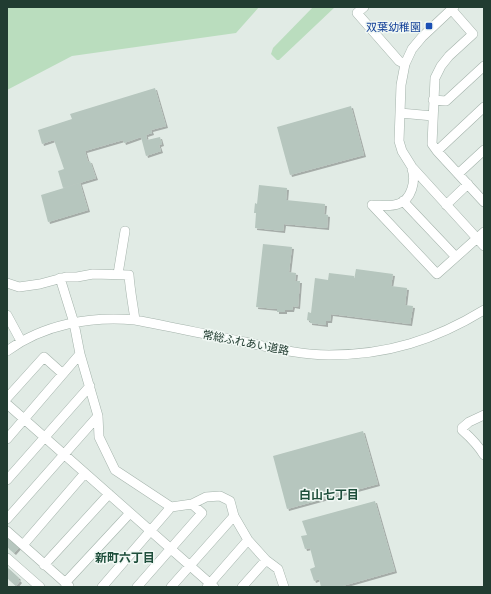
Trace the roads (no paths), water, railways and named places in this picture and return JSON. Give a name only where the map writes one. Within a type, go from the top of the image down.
[{"type":"street","points":[[364,7],[357,13],[399,61],[405,64]]},
{"type":"street","points":[[482,197],[458,174],[432,144],[435,78],[441,66],[449,56],[473,34],[452,8],[419,40],[405,64],[401,80],[399,141],[402,151],[412,167],[446,205],[481,236],[484,246]]},
{"type":"street","points":[[433,100],[446,101],[484,66]]},
{"type":"street","points":[[437,151],[484,107]]},
{"type":"street","points":[[400,114],[433,116]]},
{"type":"street","points":[[458,174],[484,150]]},
{"type":"street","points":[[412,167],[415,176],[413,186],[409,195],[401,204],[392,206],[372,204],[437,274],[481,236]]},
{"type":"street","points":[[446,205],[468,184]]},
{"type":"street","points":[[404,201],[456,257]]},
{"type":"street","points":[[118,274],[124,231]]},
{"type":"street","points":[[7,283],[19,287],[40,284],[60,278],[93,274],[129,275],[135,320]]},
{"type":"street","points":[[60,278],[74,323],[80,354],[98,416],[100,438],[115,470],[171,507],[192,504],[206,497],[220,496],[230,501],[234,516],[248,540],[266,560],[278,569],[282,586]]},
{"type":"street","name":"常総ふれあい道路","points":[[7,351],[21,341],[54,328],[74,323],[102,319],[135,320],[279,349],[329,355],[382,350],[409,345],[438,335],[461,324],[484,310]]},
{"type":"street","points":[[7,315],[21,341]]},
{"type":"street","points":[[7,439],[80,354]]},
{"type":"street","points":[[7,398],[44,357],[63,374]]},
{"type":"street","points":[[7,480],[90,386]]},
{"type":"street","points":[[7,404],[151,531],[210,586],[248,540]]},
{"type":"street","points":[[483,451],[476,445],[475,441],[462,430],[462,428],[469,422],[484,415]]},
{"type":"street","points":[[8,517],[98,416]]},
{"type":"street","points":[[23,545],[85,473]]},
{"type":"street","points":[[44,565],[109,494]]},
{"type":"street","points":[[137,587],[202,513],[192,504]]},
{"type":"street","points":[[102,587],[171,507]]},
{"type":"street","points":[[7,531],[67,585],[130,513]]},
{"type":"street","points":[[171,587],[234,516]]},
{"type":"street","points":[[7,558],[40,587]]},
{"type":"street","points":[[242,587],[266,560]]},
{"type":"place","name":"双葉幼稚園","points":[[429,26]]},
{"type":"district","name":"白山七丁目","points":[[329,494]]},
{"type":"district","name":"新町六丁目","points":[[125,557]]}]
